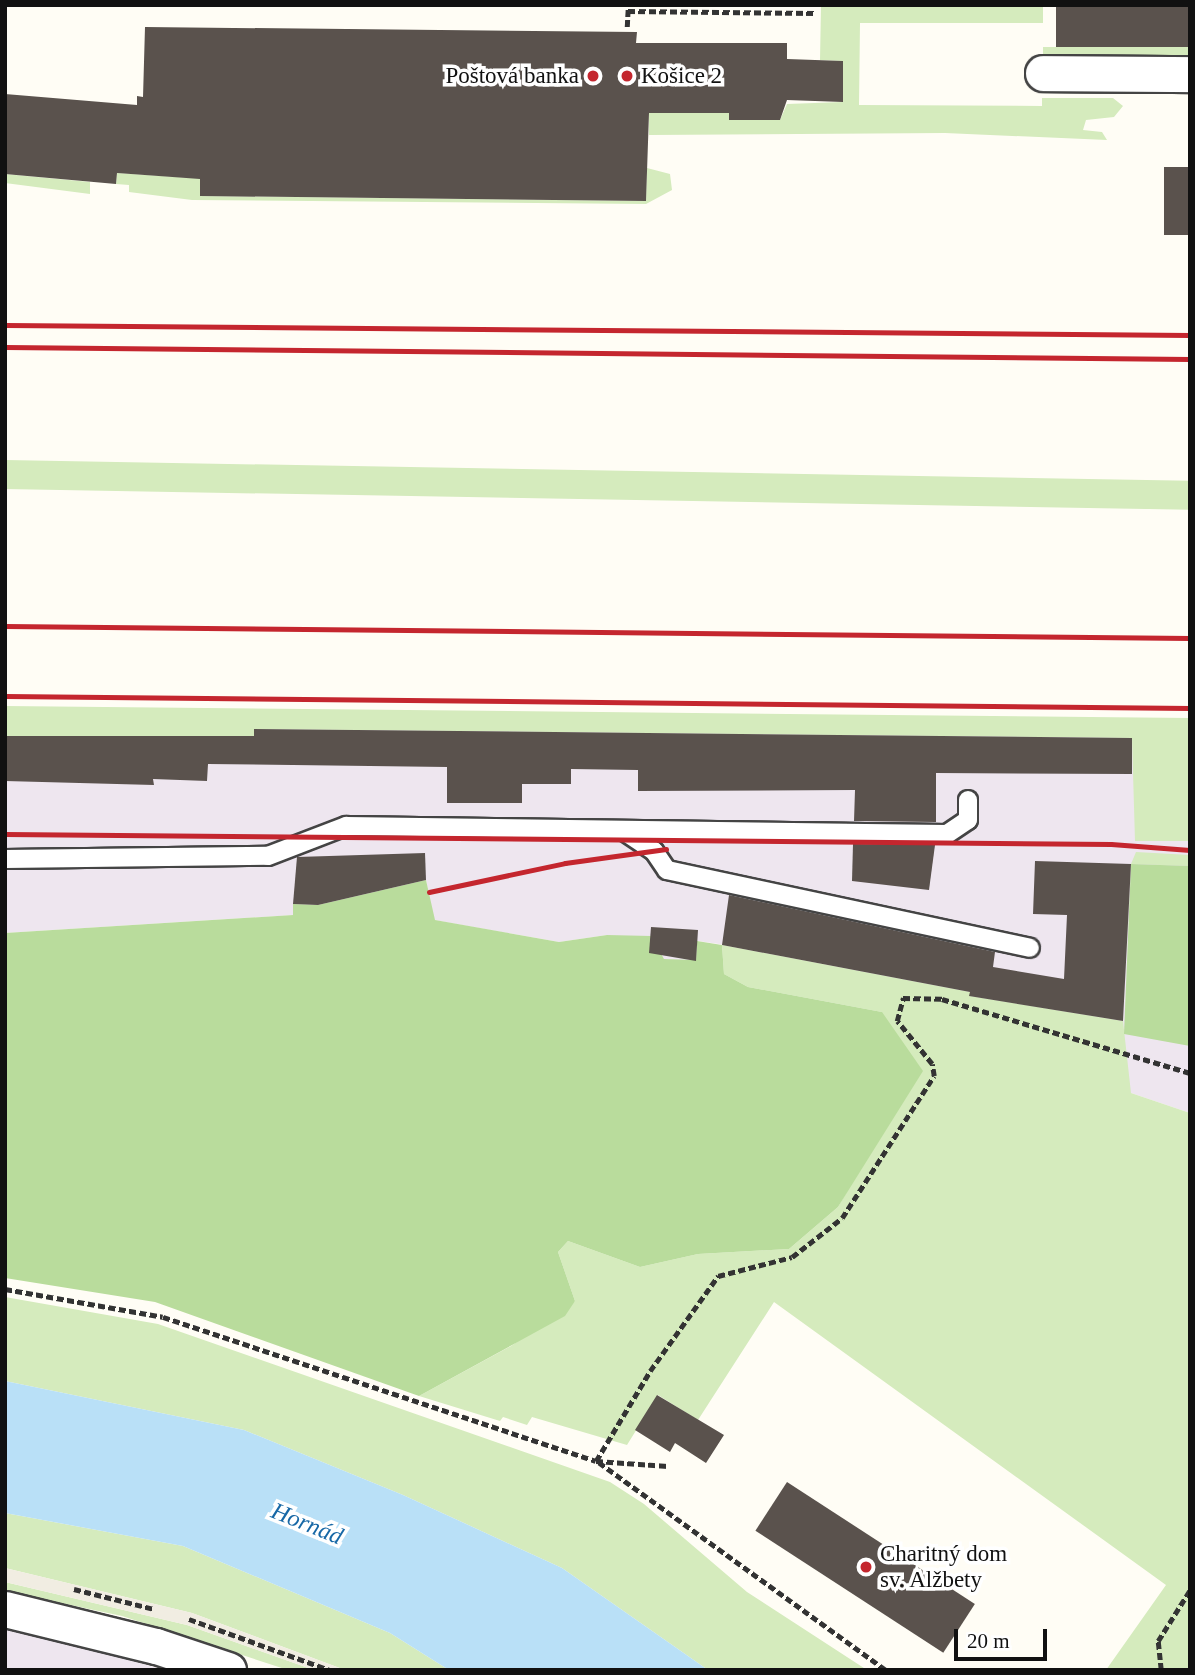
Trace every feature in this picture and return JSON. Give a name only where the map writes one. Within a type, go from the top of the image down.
[{"type":"street","points":[[1043,73],[1190,74]]},
{"type":"street","points":[[5,1609],[156,1646],[228,1670]]},
{"type":"lane","points":[[5,859],[268,856],[346,826],[947,834],[968,820],[968,800]]},
{"type":"lane","points":[[622,829],[654,851],[667,870],[1030,948]]},
{"type":"path","points":[[627,27],[628,8],[817,13]]},
{"type":"path","points":[[596,1461],[650,1371],[718,1276],[792,1257],[842,1218],[934,1076],[932,1064],[897,1021],[903,998],[942,999],[1190,1073]]},
{"type":"path","points":[[5,1289],[163,1317],[596,1461],[668,1466]]},
{"type":"path","points":[[596,1461],[885,1670]]},
{"type":"path","points":[[1161,1670],[1158,1642],[1190,1590]]},
{"type":"shaded area","points":[[254,729],[1190,736],[1190,1113],[1131,1093],[969,996],[767,951],[698,941],[696,961],[664,959],[607,935],[559,942],[434,920],[426,880],[318,905],[294,904],[294,915],[5,933],[5,736],[253,736]]},
{"type":"shaded area","points":[[5,1568],[192,1613],[345,1670],[314,1670],[187,1625],[5,1582]]},
{"type":"shaded area","points":[[5,1629],[23,1631],[165,1670],[5,1670]]},
{"type":"green space","points":[[821,5],[1043,5],[1043,23],[860,23],[859,105],[1042,106],[1042,98],[1113,98],[1123,106],[1114,117],[1086,120],[1083,130],[1102,132],[1107,140],[945,133],[649,135],[649,113],[729,113],[730,120],[780,120],[787,104],[842,102],[843,61],[820,60]]},
{"type":"green space","points":[[1043,47],[1190,47],[1190,65],[1043,65]]},
{"type":"green space","points":[[200,158],[200,196],[646,201],[647,168],[670,174],[672,190],[646,204],[192,200],[129,192],[129,185],[116,184],[117,173],[192,178]]},
{"type":"green space","points":[[5,174],[90,182],[90,194],[5,183]]},
{"type":"green space","points":[[5,460],[1190,481],[1189,510],[5,489]]},
{"type":"green space","points":[[5,706],[1190,718],[1190,841],[1135,841],[1132,738],[255,729],[254,736],[5,736]]},
{"type":"green space","points":[[1136,852],[1190,855],[1190,866],[1131,864]]},
{"type":"green space","points":[[1131,864],[1190,866],[1190,1046],[1124,1034]]},
{"type":"green space","points":[[426,880],[435,920],[559,942],[607,935],[651,936],[664,959],[696,960],[697,941],[722,945],[724,974],[748,987],[882,1012],[923,1071],[838,1207],[789,1249],[698,1254],[640,1267],[568,1241],[558,1252],[575,1301],[565,1316],[419,1396],[155,1302],[5,1278],[5,933],[293,915],[293,904],[318,905]]},
{"type":"green space","points":[[722,945],[970,992],[970,996],[1123,1021],[1131,1093],[1190,1113],[1190,1670],[1106,1670],[1166,1585],[774,1302],[698,1420],[658,1395],[627,1445],[532,1417],[527,1425],[503,1417],[500,1421],[419,1396],[511,1346],[575,1301],[558,1252],[568,1241],[640,1267],[698,1254],[789,1249],[838,1207],[853,1181],[882,1012],[748,987],[724,974]]},
{"type":"green space","points":[[5,1297],[158,1324],[610,1482],[644,1504],[747,1592],[867,1670],[708,1670],[562,1568],[403,1495],[244,1430],[5,1381]]},
{"type":"green space","points":[[5,1513],[183,1546],[390,1633],[449,1670],[345,1670],[192,1613],[5,1568]]},
{"type":"green space","points":[[5,1582],[187,1625],[314,1670],[288,1670],[122,1616],[5,1591]]},
{"type":"water","name":"Hornád","points":[[5,1381],[244,1430],[403,1495],[562,1568],[708,1670],[449,1670],[390,1633],[183,1546],[5,1513]]},
{"type":"building","points":[[1056,5],[1190,5],[1190,47],[1056,47]]},
{"type":"building","points":[[145,27],[637,32],[636,43],[787,43],[787,59],[843,61],[843,102],[787,100],[780,120],[729,120],[729,113],[649,113],[646,201],[200,196],[200,179],[117,173],[116,184],[5,174],[5,94],[137,105],[137,96],[143,97]]},
{"type":"building","points":[[1164,167],[1190,167],[1190,235],[1164,235]]},
{"type":"building","points":[[254,729],[1132,738],[1132,774],[936,773],[936,822],[854,821],[855,790],[638,791],[638,770],[571,769],[571,784],[522,784],[522,803],[447,803],[447,767],[208,764],[207,781],[153,779],[154,785],[5,781],[5,736],[254,736]]},
{"type":"building","points":[[853,844],[935,845],[929,890],[852,881]]},
{"type":"building","points":[[425,853],[426,880],[318,905],[293,904],[297,857]]},
{"type":"building","points":[[1035,861],[1131,864],[1123,1021],[969,996],[970,992],[722,945],[729,895],[995,952],[993,967],[1064,979],[1067,915],[1033,914]]},
{"type":"building","points":[[651,927],[698,930],[696,961],[649,953]]},
{"type":"building","points":[[657,1395],[724,1435],[706,1463],[675,1443],[670,1452],[635,1430]]},
{"type":"building","name":"Charitný dom sv. Alžbety","points":[[787,1482],[975,1604],[943,1653],[755,1531]]},
{"type":"railway","points":[[5,325],[1190,335]]},
{"type":"railway","points":[[5,347],[1190,359]]},
{"type":"railway","points":[[5,626],[1190,638]]},
{"type":"railway","points":[[5,696],[1190,708]]},
{"type":"railway","points":[[5,834],[1111,844],[1190,850]]},
{"type":"railway","points":[[429,892],[565,863],[666,849]]},
{"type":"place","name":"Poštová banka","points":[[593,76]]},
{"type":"place","name":"Košice 2","points":[[627,76]]},
{"type":"place","name":"Charitný dom sv. Alžbety","points":[[866,1567]]}]
